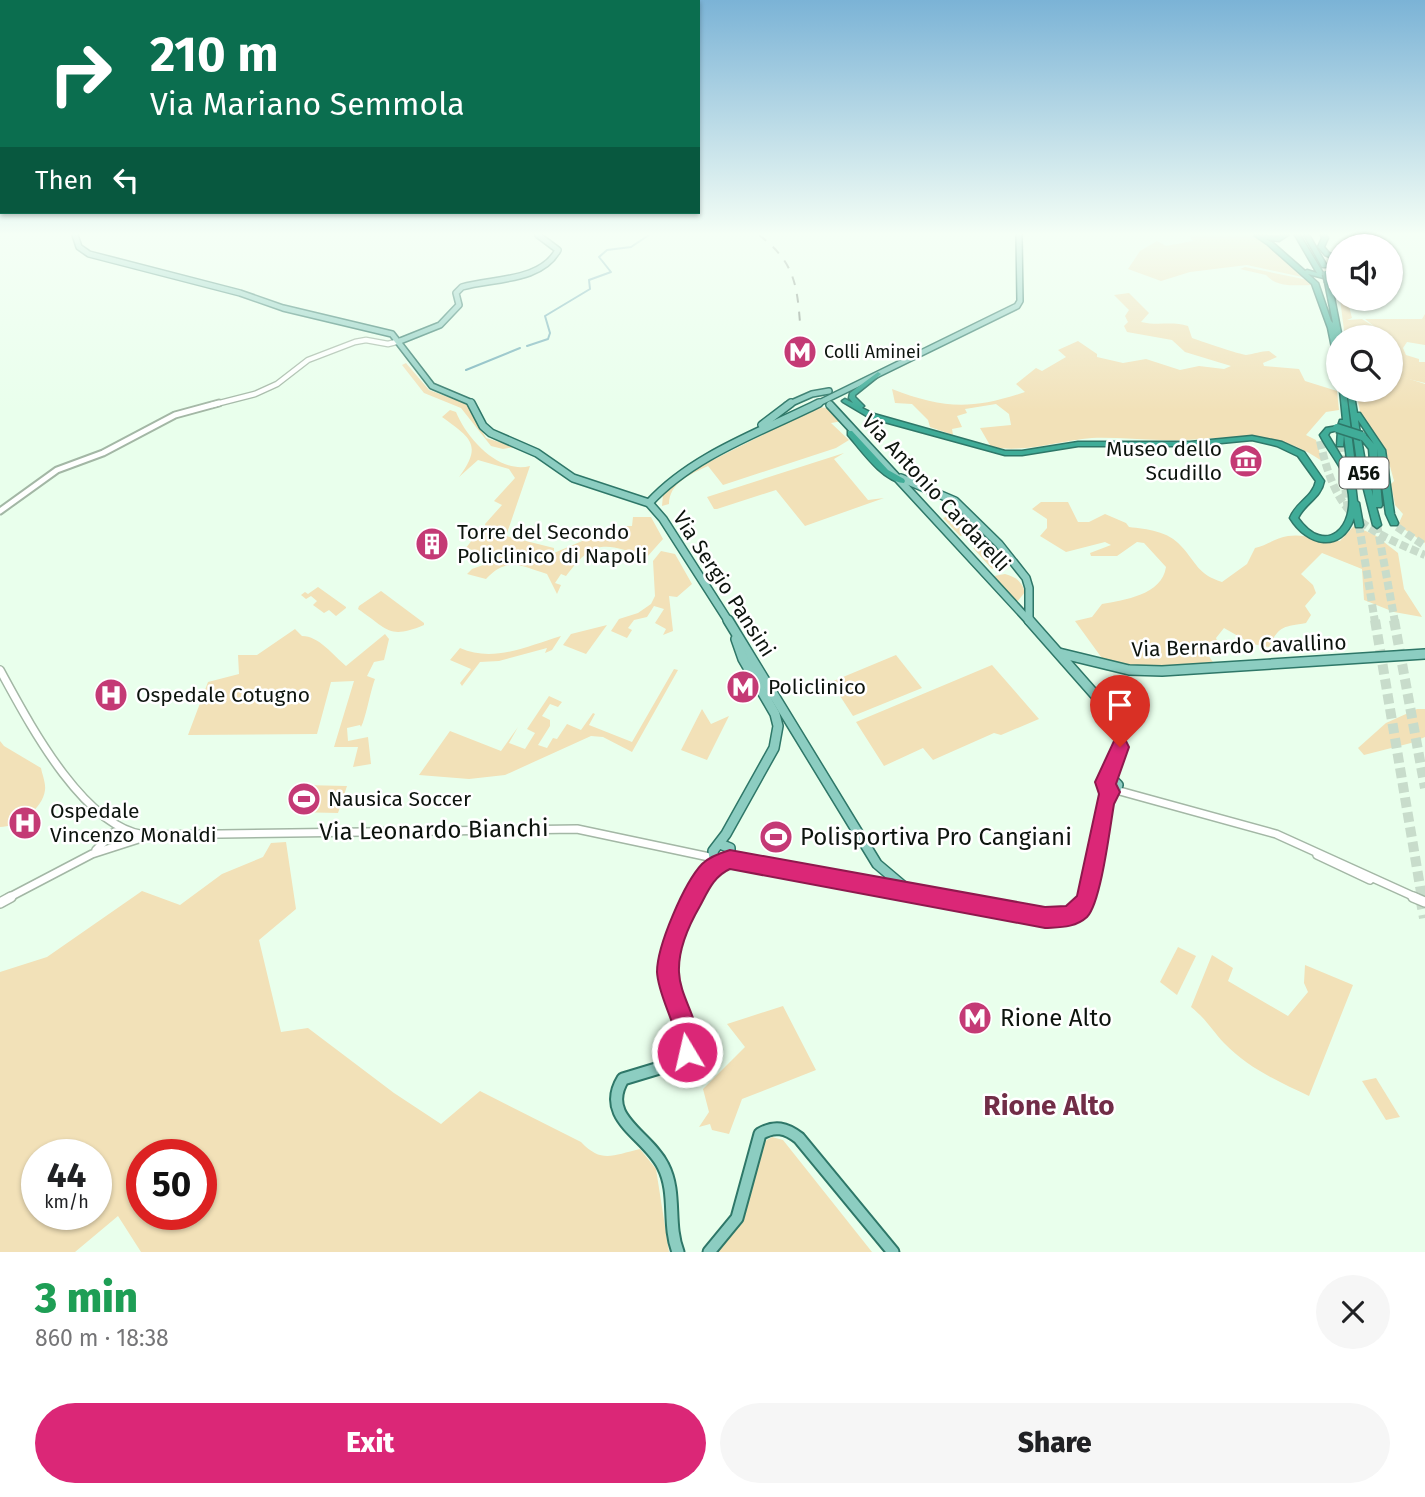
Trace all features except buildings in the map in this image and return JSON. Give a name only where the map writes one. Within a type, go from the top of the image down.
[{"type":"highway","points":[[1320,293],[1334,325]]},
{"type":"highway","points":[[878,374],[854,391],[852,398],[860,405],[904,425]]},
{"type":"highway","points":[[834,400],[872,415],[982,448],[1016,453],[1077,444],[1190,444],[1245,438],[1274,442],[1304,456],[1320,481],[1319,491],[1296,511],[1294,518],[1305,531],[1323,538],[1335,538],[1343,533],[1351,516],[1354,493],[1341,462],[1324,435],[1328,430],[1337,428]]},
{"type":"highway","points":[[1340,444],[1352,419],[1350,402]]},
{"type":"highway","name":"A56","points":[[1350,402],[1361,462],[1377,524],[1379,509],[1373,448],[1362,436]]},
{"type":"highway","points":[[855,418],[872,415]]},
{"type":"highway","points":[[1320,441],[1323,430],[1337,428],[1362,436],[1376,449],[1383,504],[1395,525],[1390,513],[1381,450],[1352,419]]},
{"type":"highway","name":"A56","points":[[1352,419],[1354,493],[1359,525]]},
{"type":"highway","points":[[850,433],[885,472],[901,481]]},
{"type":"main road","points":[[238,293],[283,308],[392,334],[432,386],[471,402],[483,426],[491,433],[537,453],[573,478],[649,503],[668,482],[688,468],[743,440],[834,400],[849,389],[1015,305],[1016,293]]},
{"type":"main road","points":[[400,341],[446,321],[459,305],[456,293]]},
{"type":"main road","points":[[743,440],[785,406],[812,394],[834,400]]},
{"type":"main road","name":"Via Antonio Cardarelli","points":[[834,400],[901,481],[1016,605],[1119,723],[1121,743],[1105,803],[1086,899],[1076,913],[1052,918],[909,891]]},
{"type":"main road","name":"Via Antonio Cardarelli","points":[[834,400],[899,476],[949,497],[967,511],[1022,572],[1029,588],[1029,621]]},
{"type":"main road","name":"Via Sergio Pansini","points":[[649,503],[663,519],[877,864],[909,891]]},
{"type":"main road","points":[[1016,605],[1021,607],[1029,603]]},
{"type":"main road","points":[[678,1252],[673,1235],[669,1179],[662,1162],[617,1109],[614,1096],[623,1079],[676,1063],[687,1052],[685,1028],[668,974],[677,930],[774,748],[778,721],[743,659],[731,627]]},
{"type":"main road","name":"Via Bernardo Cavallino","points":[[1056,652],[1129,670],[1162,671],[1425,654]]},
{"type":"main road","points":[[717,855],[909,891]]},
{"type":"main road","points":[[709,1252],[737,1218],[760,1134],[769,1128],[779,1127],[786,1128],[799,1138],[893,1252]]},
{"type":"street","points":[[371,342],[380,330]]},
{"type":"street","points":[[0,511],[57,470],[103,453],[175,415],[255,394],[277,384],[315,357],[360,341],[388,344],[400,341]]},
{"type":"street","points":[[0,670],[47,749],[76,786],[106,817],[123,830],[125,836],[0,903]]},
{"type":"street","points":[[1112,782],[1129,792],[1276,834],[1425,902]]},
{"type":"street","points":[[106,817],[114,840]]},
{"type":"street","name":"Via Leonardo Bianchi","points":[[114,840],[151,835],[552,828],[717,855]]},
{"type":"street","name":"Via Leonardo Bianchi","points":[[123,830],[151,835]]},
{"type":"street","points":[[1276,834],[1425,908]]},
{"type":"shaded area","points":[[1129,293],[1149,313],[1141,322],[1188,326],[1192,338],[1246,355],[1269,351],[1277,357],[1263,363],[1264,366],[1299,369],[1305,381],[1326,388],[1326,402],[1338,402],[1339,410],[1326,412],[1306,435],[1316,440],[1322,461],[1283,442],[1244,437],[1184,440],[1092,438],[1030,448],[991,447],[980,428],[1011,425],[1009,414],[996,404],[965,409],[967,413],[957,416],[962,427],[952,429],[953,435],[930,427],[928,420],[912,404],[895,403],[892,389],[910,396],[958,405],[989,402],[1025,392],[1016,384],[1036,368],[1042,371],[1066,357],[1058,350],[1078,341],[1097,354],[1097,357],[1123,363],[1146,359],[1180,370],[1199,366],[1224,369],[1231,366],[1185,352],[1172,340],[1127,332],[1124,326],[1128,322],[1125,316],[1129,310],[1114,295]]},
{"type":"shaded area","points":[[1342,311],[1350,311],[1352,318],[1347,320],[1362,319],[1372,325],[1343,325]]},
{"type":"shaded area","points":[[1425,314],[1425,345],[1407,342],[1403,348],[1403,325],[1372,325],[1365,319],[1422,319]]},
{"type":"shaded area","points":[[1403,348],[1406,355],[1425,362],[1425,383],[1404,378]]},
{"type":"shaded area","points":[[406,363],[429,390],[467,404],[486,438],[515,447],[503,449],[491,446],[461,408],[424,393],[402,365]]},
{"type":"shaded area","points":[[1403,377],[1425,384],[1425,543],[1398,525],[1403,514],[1395,505],[1391,484],[1394,481],[1385,448],[1361,417],[1358,402],[1403,402]]},
{"type":"shaded area","points":[[818,407],[835,409],[843,421],[831,423],[849,440],[836,448],[723,485],[708,466],[682,480],[673,490],[669,504],[662,506],[663,495],[675,479]]},
{"type":"shaded area","points":[[450,410],[456,412],[476,443],[496,460],[518,467],[530,466],[506,536],[554,548],[554,553],[608,530],[621,530],[625,526],[632,526],[633,517],[651,517],[663,539],[647,557],[610,547],[593,550],[566,576],[561,574],[555,583],[561,585],[557,594],[547,574],[522,566],[501,567],[486,579],[467,574],[483,565],[479,552],[466,548],[472,540],[461,536],[458,525],[466,534],[486,528],[485,524],[502,505],[494,501],[515,478],[509,469],[478,460],[459,477],[467,466],[472,449],[466,436],[442,417]]},
{"type":"shaded area","points":[[844,453],[834,459],[868,500],[884,498],[805,526],[776,490],[717,509],[714,509],[707,497]]},
{"type":"shaded area","points":[[1041,502],[1068,502],[1078,522],[1089,522],[1105,514],[1129,527],[1164,534],[1181,546],[1202,572],[1222,582],[1247,564],[1255,548],[1295,535],[1340,541],[1354,526],[1375,535],[1398,553],[1404,589],[1422,617],[1394,612],[1364,600],[1362,569],[1322,553],[1301,574],[1313,585],[1316,593],[1305,606],[1311,615],[1306,623],[1279,631],[1269,647],[1252,644],[1224,628],[1216,638],[1220,648],[1208,655],[1215,665],[1162,671],[1104,661],[1075,621],[1092,617],[1102,604],[1131,598],[1150,590],[1163,576],[1166,567],[1144,543],[1137,542],[1117,556],[1091,556],[1090,553],[1111,545],[1105,542],[1066,552],[1040,536],[1047,528],[1047,519],[1032,509]]},
{"type":"shaded area","points":[[959,512],[968,515],[977,525],[976,531],[960,536],[943,518]]},
{"type":"shaded area","points":[[983,545],[997,550],[1004,563],[992,569],[973,548]]},
{"type":"shaded area","points":[[661,551],[675,554],[692,584],[677,597],[669,596],[673,631],[663,635],[666,629],[655,623],[664,609],[654,606],[647,617],[634,620],[628,628],[632,630],[627,638],[611,631],[619,619],[638,613],[651,604],[655,596],[653,561]]},
{"type":"shaded area","points":[[1005,574],[1018,580],[1025,592],[1017,602],[994,576]]},
{"type":"shaded area","points":[[318,587],[346,608],[336,616],[329,610],[324,613],[313,605],[317,601],[311,596],[306,599],[301,595]]},
{"type":"shaded area","points":[[381,591],[424,625],[395,632],[358,609]]},
{"type":"shaded area","points":[[607,625],[586,654],[563,645],[571,634]]},
{"type":"shaded area","points":[[295,629],[302,636],[320,643],[346,666],[385,634],[389,639],[384,660],[374,662],[367,676],[375,679],[361,727],[347,728],[348,741],[368,737],[371,764],[353,767],[358,747],[334,747],[354,681],[331,682],[317,734],[188,735],[208,682],[239,674],[238,655],[257,655]]},
{"type":"shaded area","points":[[561,636],[552,650],[545,653],[547,648],[499,661],[480,662],[462,686],[460,683],[471,669],[450,660],[460,648],[485,654],[498,653]]},
{"type":"shaded area","points":[[896,655],[922,688],[853,716],[831,682]]},
{"type":"shaded area","points":[[992,665],[1039,719],[1001,735],[994,733],[933,760],[923,748],[884,766],[856,722]]},
{"type":"shaded area","points":[[674,669],[678,670],[632,752],[603,737],[591,736],[505,775],[469,779],[419,775],[450,731],[501,751],[518,727],[509,743],[525,749],[535,733],[527,729],[549,696],[562,702],[558,707],[550,704],[542,716],[550,720],[550,726],[538,745],[547,748],[567,724],[581,730],[593,713],[595,714],[589,725],[632,742]]},
{"type":"shaded area","points":[[702,709],[711,724],[729,716],[707,760],[681,750]]},
{"type":"shaded area","points":[[1417,709],[1425,709],[1425,737],[1364,755],[1358,748],[1386,723]]},
{"type":"shaded area","points":[[0,741],[41,768],[45,787],[40,804],[28,816],[14,824],[0,827]]},
{"type":"shaded area","points":[[303,785],[347,786],[338,813],[292,812]]},
{"type":"shaded area","points":[[286,842],[296,909],[259,940],[281,1032],[308,1028],[394,1093],[441,1124],[480,1091],[581,1142],[595,1153],[608,1156],[640,1149],[656,1169],[669,1252],[141,1252],[127,1230],[217,1230],[217,1139],[126,1139],[126,1229],[118,1216],[112,1221],[112,1139],[21,1139],[21,1230],[101,1230],[75,1252],[0,1252],[0,972],[47,957],[142,891],[180,905],[222,874],[263,857],[271,843]]},
{"type":"shaded area","points":[[1178,947],[1196,956],[1177,995],[1160,982]]},
{"type":"shaded area","points":[[1212,955],[1233,968],[1228,981],[1288,1016],[1308,992],[1304,983],[1305,965],[1353,985],[1309,1096],[1275,1080],[1243,1060],[1191,1007]]},
{"type":"shaded area","points":[[783,1006],[816,1070],[742,1099],[729,1134],[712,1130],[710,1124],[699,1127],[709,1112],[703,1089],[745,1047],[727,1024]]},
{"type":"shaded area","points":[[1376,1078],[1400,1117],[1386,1120],[1362,1081]]},
{"type":"shaded area","points":[[772,1137],[783,1140],[872,1252],[714,1252],[740,1223],[762,1143]]},
{"type":"waterway","points":[[527,346],[548,339],[550,333],[545,316],[583,293]]},
{"type":"waterway","points":[[466,370],[520,348]]},
{"type":"tunnel","points":[[1320,441],[1334,486],[1348,508]]},
{"type":"tunnel","points":[[1340,444],[1348,508]]},
{"type":"tunnel","points":[[1348,508],[1379,533]]},
{"type":"tunnel","points":[[1359,525],[1375,622]]},
{"type":"tunnel","points":[[1377,525],[1379,533]]},
{"type":"tunnel","points":[[1397,527],[1425,546]]},
{"type":"tunnel","points":[[1379,533],[1425,555]]},
{"type":"tunnel","points":[[1379,533],[1395,622]]},
{"type":"tunnel","points":[[1375,620],[1422,898]]},
{"type":"tunnel","points":[[1394,620],[1425,788]]},
{"type":"tunnel","points":[[1421,897],[1425,918]]},
{"type":"railway","points":[[797,293],[800,323]]},
{"type":"place","name":"Colli Aminei","points":[[800,352]]},
{"type":"place","name":"Museo dello Scudillo","points":[[1246,461]]},
{"type":"place","name":"Torre del Secondo Policlinico di Napoli","points":[[432,544]]},
{"type":"place","name":"Policlinico","points":[[743,687]]},
{"type":"place","name":"Ospedale Cotugno","points":[[111,695]]},
{"type":"place","name":"Nausica Soccer","points":[[304,799]]},
{"type":"place","name":"Ospedale Vincenzo Monaldi","points":[[25,823]]},
{"type":"place","name":"Polisportiva Pro Cangiani","points":[[776,837]]},
{"type":"place","name":"Rione Alto","points":[[975,1018]]},
{"type":"district","name":"Rione Alto","points":[[1049,1105]]},
{"type":"route","points":[[687,1052],[685,1028],[668,974],[671,951],[689,905],[708,872],[719,863],[730,859],[1045,918],[1069,917],[1081,909],[1086,899],[1105,803],[1111,792],[1104,785],[1106,778],[1111,778],[1110,771],[1120,747]]}]
